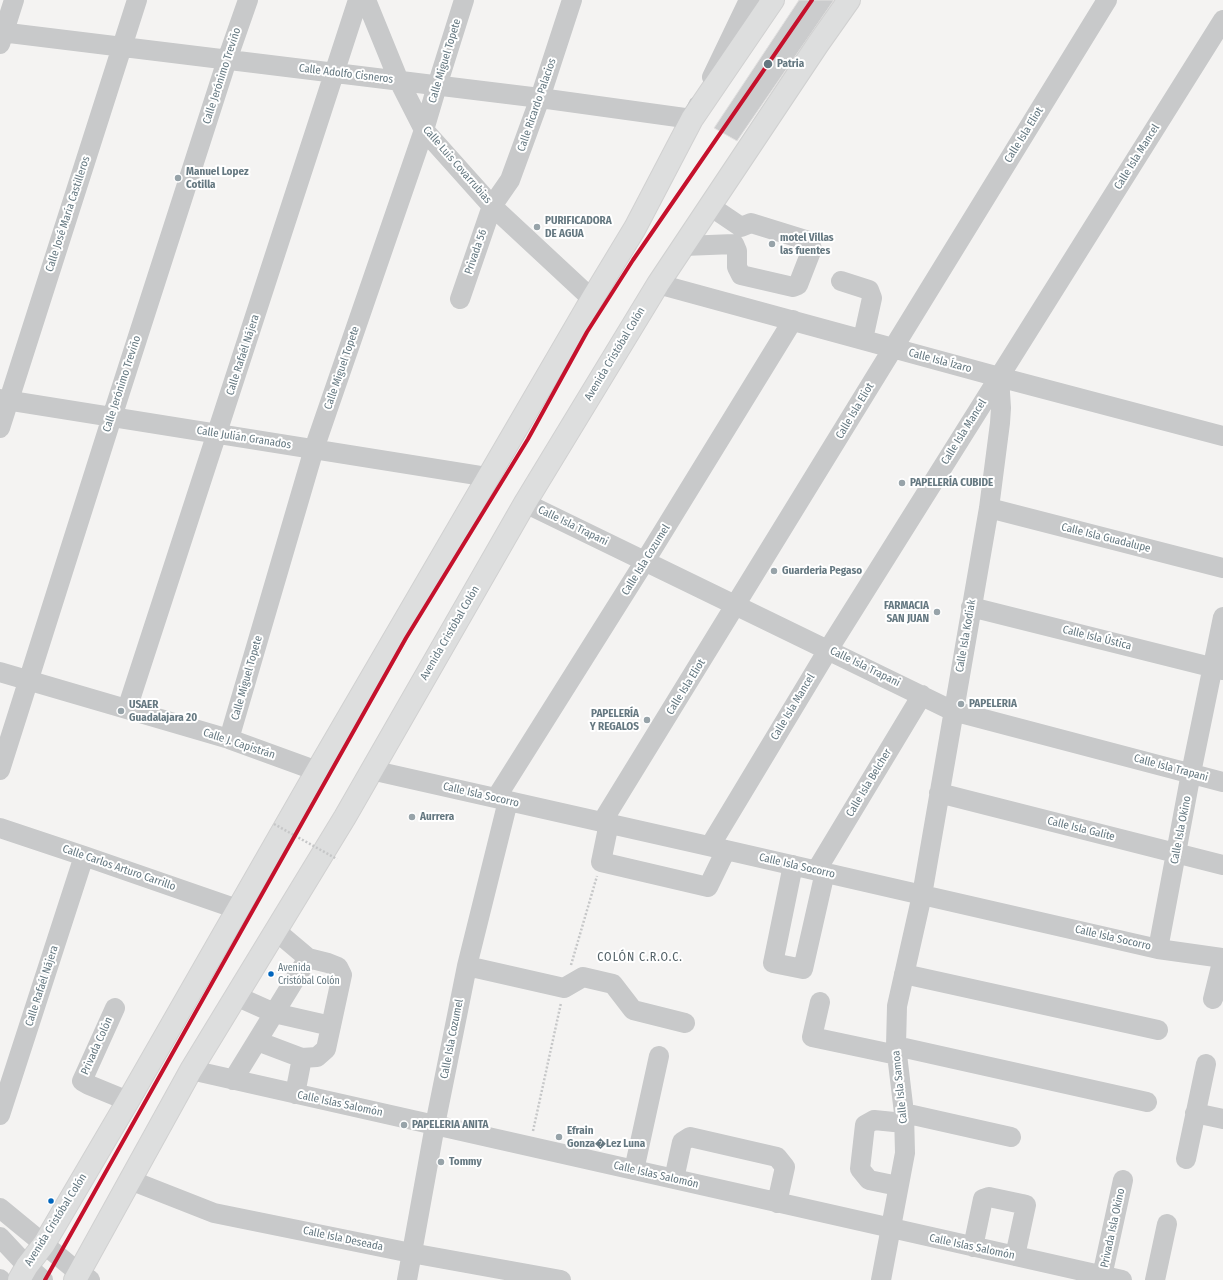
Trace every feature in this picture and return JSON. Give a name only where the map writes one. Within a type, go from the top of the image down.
[{"type":"main road","points":[[697,124],[773,0]]},
{"type":"main road","points":[[697,124],[784,0]]},
{"type":"main road","name":"Avenida Cristóbal Colón","points":[[81,1278],[130,1180],[191,1070],[276,931],[371,770],[525,503],[658,284],[849,0]]},
{"type":"main road","name":"Avenida Cristóbal Colón","points":[[30,1275],[44,1244],[592,299],[635,228],[674,176],[697,124]]},
{"type":"street","points":[[1,36],[14,0]]},
{"type":"street","name":"Calle José María Castilleros","points":[[0,428],[4,400],[137,0]]},
{"type":"street","name":"Calle Jerónimo Treviño","points":[[0,770],[112,417],[227,60],[248,0]]},
{"type":"street","name":"Calle Rafaél Nájera","points":[[127,709],[358,0]]},
{"type":"street","name":"Calle Luis Covarrubias","points":[[366,0],[399,81],[424,130],[492,206],[592,299]]},
{"type":"street","name":"Calle Miguel Topete","points":[[228,739],[314,449],[424,130],[464,0]]},
{"type":"street","name":"Calle Ricardo Palacios","points":[[492,206],[510,180],[540,98],[572,0]]},
{"type":"street","points":[[697,124],[749,0]]},
{"type":"street","name":"Calle Isla Eliot","points":[[606,823],[736,605],[1107,0]]},
{"type":"street","name":"Calle Isla Mancel","points":[[606,823],[601,862],[708,886],[718,848],[828,650],[1223,20]]},
{"type":"street","name":"Calle Adolfo Cisneros","points":[[1,36],[122,47],[540,98],[697,124]]},
{"type":"street","name":"Privada 56","points":[[460,299],[492,206]]},
{"type":"street","points":[[684,246],[734,244],[737,267],[742,275],[793,287],[798,285],[812,249],[810,242],[751,223],[741,227],[710,206]]},
{"type":"street","points":[[841,281],[870,290],[872,298],[863,339]]},
{"type":"street","name":"Calle Isla Ízaro","points":[[658,284],[999,377],[1223,436]]},
{"type":"street","name":"Calle Isla Cozumel","points":[[407,1280],[435,1125],[502,800],[793,320]]},
{"type":"street","name":"Calle Isla Kodiak","points":[[922,894],[988,508],[1000,423],[1001,408],[999,377]]},
{"type":"street","name":"Calle Julián Granados","points":[[4,400],[488,477]]},
{"type":"street","name":"Calle Isla Trapani","points":[[525,503],[953,710],[1223,782]]},
{"type":"street","name":"Calle Isla Guadalupe","points":[[988,508],[1223,568]]},
{"type":"street","name":"Calle Isla Ústica","points":[[971,607],[1218,669]]},
{"type":"street","name":"Calle Isla Okino","points":[[1158,949],[1191,773],[1218,669],[1223,617]]},
{"type":"street","name":"Calle J. Capistrán","points":[[0,672],[228,739],[317,771]]},
{"type":"street","name":"Calle Isla Belcher","points":[[793,865],[772,963],[803,969],[821,872],[922,695]]},
{"type":"street","name":"Calle Isla Socorro","points":[[371,770],[922,894],[1158,949],[1223,958]]},
{"type":"street","name":"Calle Isla Galite","points":[[939,793],[1223,865]]},
{"type":"street","name":"Calle Carlos Arturo Carrillo","points":[[0,828],[237,909]]},
{"type":"street","name":"Calle Rafaél Nájera","points":[[0,1115],[84,856]]},
{"type":"street","name":"Calle Isla Samoa","points":[[881,1280],[905,1153],[904,1118],[896,1050],[897,1006],[922,894]]},
{"type":"street","points":[[257,1041],[302,1058],[316,1057],[326,1049],[342,975],[338,967],[308,958],[276,931]]},
{"type":"street","points":[[233,1080],[308,958]]},
{"type":"street","points":[[1213,999],[1223,958]]},
{"type":"street","points":[[467,966],[564,988],[583,977],[613,984],[633,1010],[685,1023]]},
{"type":"street","points":[[904,974],[1158,1030]]},
{"type":"street","points":[[236,996],[274,1013],[331,1026]]},
{"type":"street","points":[[820,1002],[812,1036],[896,1050],[1146,1102]]},
{"type":"street","name":"Privada Colón","points":[[115,1008],[82,1081],[128,1101]]},
{"type":"street","points":[[634,1170],[659,1056]]},
{"type":"street","points":[[295,1094],[302,1058]]},
{"type":"street","points":[[1186,1158],[1206,1064]]},
{"type":"street","name":"Calle Islas Salomón","points":[[191,1070],[1122,1280]]},
{"type":"street","points":[[1195,1113],[1223,1119]]},
{"type":"street","points":[[898,1186],[869,1180],[860,1169],[865,1125],[874,1120],[904,1118],[1011,1137]]},
{"type":"street","points":[[674,1179],[682,1142],[690,1137],[719,1143],[777,1157],[784,1167],[777,1203]]},
{"type":"street","name":"Calle Isla Deseada","points":[[130,1180],[214,1213],[411,1253],[561,1280]]},
{"type":"street","name":"Privada Isla Okino","points":[[1102,1276],[1123,1180]]},
{"type":"street","points":[[973,1247],[983,1199],[990,1197],[1026,1205],[1015,1256]]},
{"type":"street","points":[[0,1208],[44,1244],[81,1278]]},
{"type":"street","points":[[1155,1280],[1167,1224]]},
{"type":"street","points":[[2,1244],[30,1275]]},
{"type":"path","points":[[274,824],[337,858]]},
{"type":"building","name":"Patria","points":[[799,0],[834,0],[737,141],[714,128]]},
{"type":"transit line","points":[[45,1280],[406,638],[528,439],[587,332],[633,260],[812,0]]},
{"type":"place","name":"Patria","points":[[768,64]]},
{"type":"place","name":"Manuel Lopez Cotilla","points":[[178,178]]},
{"type":"place","name":"PURIFICADORA DE AGUA","points":[[537,227]]},
{"type":"place","name":"motel Villas las fuentes","points":[[772,244]]},
{"type":"place","name":"PAPELERÍA CUBIDE","points":[[902,483]]},
{"type":"place","name":"Guarderia Pegaso","points":[[774,571]]},
{"type":"place","name":"FARMACIA SAN JUAN","points":[[937,612]]},
{"type":"place","name":"PAPELERIA","points":[[961,704]]},
{"type":"place","name":"USAER Guadalajara 20","points":[[121,711]]},
{"type":"place","name":"PAPELERÍA Y REGALOS","points":[[647,720]]},
{"type":"place","name":"Aurrera","points":[[412,817]]},
{"type":"place","name":"Avenida Cristóbal Colón","points":[[271,974]]},
{"type":"place","name":"PAPELERIA ANITA","points":[[404,1125]]},
{"type":"place","name":"Efrain Gonza�Lez Luna","points":[[559,1137]]},
{"type":"place","name":"Tommy","points":[[441,1162]]},
{"type":"district","name":"COLÓN C.R.O.C.","points":[[640,958]]}]
